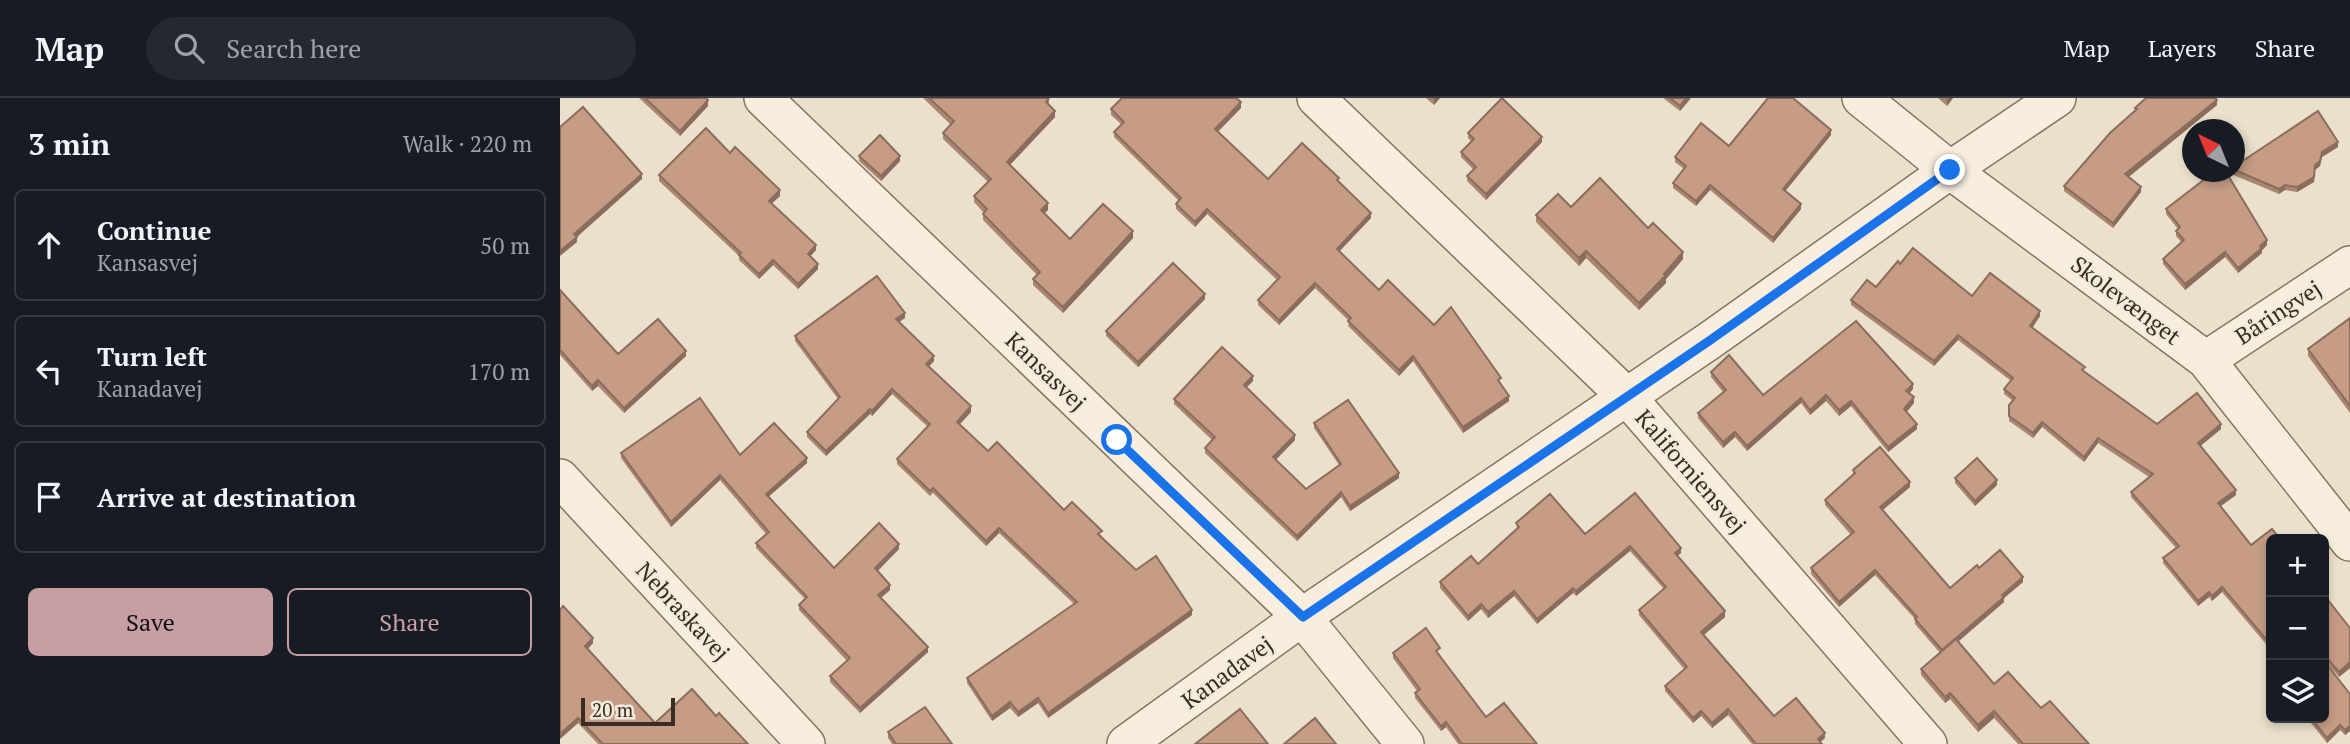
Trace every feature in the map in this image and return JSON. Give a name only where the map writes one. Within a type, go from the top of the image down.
[{"type":"street","name":"Kansasvej","points":[[763,98],[1303,617],[1405,744]]},
{"type":"street","name":"Kaliforniensvej","points":[[1316,98],[1626,397],[1928,744]]},
{"type":"street","name":"Skolevænget","points":[[1861,98],[1950,170],[2206,360],[2350,542]]},
{"type":"street","name":"Kanadavej","points":[[1126,744],[1303,617],[2057,98]]},
{"type":"street","name":"Båringvej","points":[[2206,360],[2350,265]]},
{"type":"street","name":"Nebraskavej","points":[[560,478],[806,744]]},
{"type":"building","points":[[645,98],[706,98],[708,100],[680,131]]},
{"type":"building","points":[[929,98],[1049,98],[1046,102],[1055,111],[1007,162],[1048,203],[1041,210],[1070,239],[1103,204],[1133,231],[1063,307],[1033,279],[1040,272],[983,214],[987,209],[974,196],[991,179],[943,133],[954,121]]},
{"type":"building","points":[[1122,98],[1236,98],[1241,102],[1215,129],[1268,179],[1302,143],[1371,213],[1337,249],[1379,290],[1388,280],[1434,325],[1451,307],[1501,378],[1498,380],[1509,396],[1463,427],[1413,356],[1399,370],[1348,321],[1351,318],[1315,283],[1279,320],[1258,300],[1280,277],[1207,209],[1195,222],[1176,204],[1181,198],[1114,132],[1124,122],[1111,109]]},
{"type":"building","points":[[1502,98],[1542,137],[1486,194],[1467,176],[1476,167],[1461,152],[1474,139],[1468,133]]},
{"type":"building","points":[[1670,98],[1686,98],[1680,106]]},
{"type":"building","points":[[1768,98],[1793,98],[1831,130],[1783,189],[1801,204],[1773,238],[1710,185],[1696,201],[1673,183],[1686,166],[1675,157],[1701,123],[1729,146]]},
{"type":"building","points":[[2146,98],[2217,100],[2193,119],[2182,119],[2182,128],[2125,174],[2141,187],[2113,223],[2064,186],[2110,133],[2137,109],[2135,108]]},
{"type":"building","points":[[583,107],[642,174],[574,234],[577,237],[560,251],[560,127]]},
{"type":"building","points":[[2318,111],[2338,142],[2322,152],[2320,161],[2315,165],[2314,177],[2297,187],[2285,185],[2279,189],[2245,174],[2245,159]]},
{"type":"building","points":[[706,128],[730,153],[735,147],[780,190],[769,201],[816,245],[808,254],[818,264],[798,284],[773,260],[759,274],[739,255],[741,253],[659,175]]},
{"type":"building","points":[[880,135],[900,156],[881,176],[859,156]]},
{"type":"building","points":[[1600,178],[1648,228],[1653,223],[1683,252],[1664,274],[1666,275],[1639,303],[1586,251],[1579,258],[1536,215],[1558,194],[1571,207]]},
{"type":"building","points":[[2201,182],[2232,182],[2267,240],[2260,246],[2262,248],[2238,268],[2225,252],[2185,284],[2163,259],[2184,240],[2176,231],[2180,227],[2166,209]]},
{"type":"building","points":[[1913,248],[1972,296],[1990,273],[2040,311],[2030,326],[2085,367],[2082,370],[2157,424],[2197,393],[2221,424],[2198,443],[2236,490],[2218,503],[2251,545],[2272,529],[2276,534],[2266,534],[2266,639],[2222,587],[2212,596],[2209,592],[2198,601],[2163,558],[2179,546],[2131,492],[2153,474],[2098,438],[2084,457],[2042,422],[2033,433],[2009,416],[2009,405],[2015,398],[2004,389],[2013,378],[1958,335],[1934,361],[1851,300],[1867,280],[1876,287],[1898,261],[1900,264]]},
{"type":"building","points":[[1173,263],[1205,294],[1138,362],[1106,331]]},
{"type":"building","points":[[877,276],[905,313],[896,319],[934,356],[926,364],[971,406],[957,422],[988,451],[997,442],[1064,510],[1072,502],[1102,531],[1098,534],[1136,570],[1156,556],[1192,610],[1048,713],[1038,698],[1018,712],[1010,702],[992,716],[967,678],[1077,602],[999,528],[986,541],[933,488],[930,491],[897,459],[930,424],[892,389],[872,411],[870,409],[826,451],[807,432],[840,397],[795,336]]},
{"type":"building","points":[[560,290],[618,354],[658,319],[686,351],[624,408],[598,380],[592,386],[560,350]]},
{"type":"building","points":[[2350,318],[2350,406],[2308,349]]},
{"type":"building","points":[[1856,321],[1913,384],[1906,391],[1914,397],[1904,409],[1917,424],[1888,447],[1851,401],[1839,410],[1826,395],[1810,410],[1801,398],[1747,446],[1735,432],[1723,442],[1698,413],[1726,390],[1711,372],[1729,355],[1763,395]]},
{"type":"building","points":[[1222,347],[1253,376],[1244,385],[1295,435],[1273,457],[1306,489],[1341,464],[1314,423],[1348,400],[1399,473],[1350,506],[1341,492],[1297,536],[1205,448],[1215,437],[1174,399]]},
{"type":"building","points":[[700,398],[740,455],[774,423],[807,458],[766,494],[834,568],[879,523],[899,544],[875,568],[890,585],[878,595],[928,647],[860,708],[830,676],[850,658],[799,605],[807,597],[756,543],[769,532],[720,475],[671,522],[621,453]]},
{"type":"building","points":[[1880,447],[1910,482],[1880,507],[1950,588],[2000,550],[2023,577],[2002,595],[2004,597],[1942,650],[1875,570],[1839,602],[1811,568],[1854,532],[1825,500],[1855,473],[1853,470]]},
{"type":"building","points":[[1977,458],[1997,480],[1975,501],[1955,478]]},
{"type":"building","points":[[1635,493],[1681,548],[1675,553],[1725,611],[1701,632],[1774,716],[1796,698],[1825,733],[1818,739],[1822,744],[1756,744],[1728,709],[1712,723],[1701,711],[1693,718],[1665,686],[1687,667],[1639,610],[1666,587],[1630,546],[1576,591],[1573,588],[1537,619],[1514,591],[1488,612],[1481,604],[1468,616],[1440,582],[1471,556],[1478,564],[1519,527],[1516,523],[1550,494],[1585,534]]},
{"type":"building","points":[[2329,601],[2350,628],[2350,662],[2339,672],[2329,661]]},
{"type":"building","points":[[563,606],[593,638],[585,646],[655,723],[692,689],[716,716],[719,713],[748,744],[603,744],[578,718],[560,734],[560,610]]},
{"type":"building","points":[[1426,628],[1440,648],[1436,651],[1486,717],[1504,703],[1537,744],[1462,744],[1446,722],[1441,726],[1415,693],[1420,689],[1393,653]]},
{"type":"building","points":[[1956,639],[1994,684],[2008,672],[2041,708],[2050,701],[2089,744],[2023,744],[1994,711],[1978,725],[1950,693],[1945,697],[1921,669]]},
{"type":"building","points":[[2329,667],[2350,694],[2350,726],[2345,730],[2340,725],[2327,738],[2315,723],[2329,723]]},
{"type":"building","points":[[925,707],[952,744],[896,744],[888,732]]},
{"type":"building","points":[[1240,709],[1268,744],[1195,744]]},
{"type":"building","points":[[1315,718],[1336,744],[1284,744]]},
{"type":"route","points":[[1117,440],[1303,617],[1709,341],[1950,170]]}]
